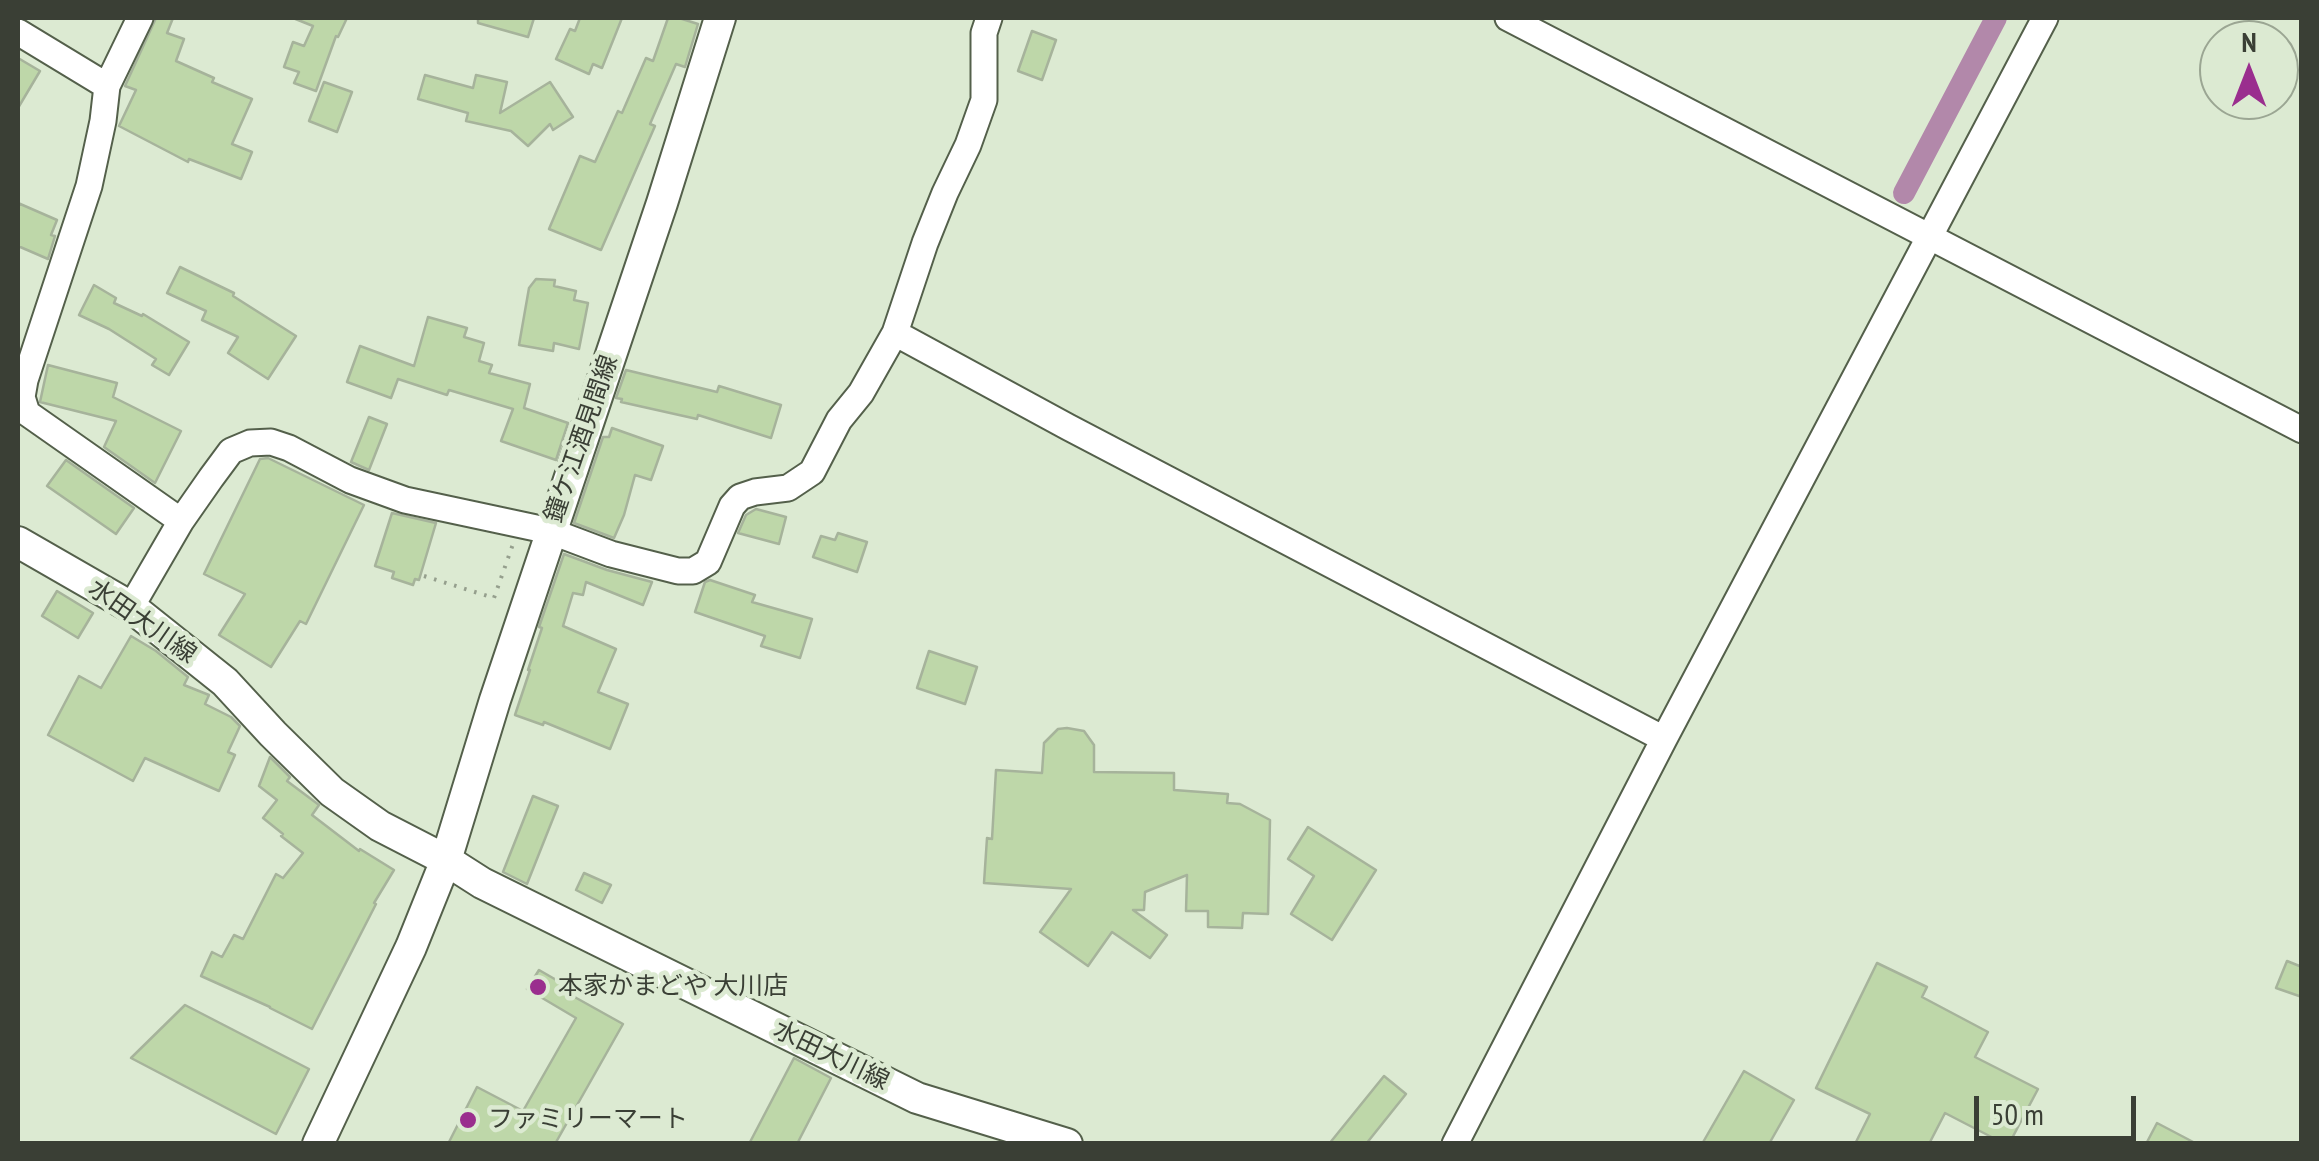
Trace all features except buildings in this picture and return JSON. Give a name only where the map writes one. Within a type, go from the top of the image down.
[{"type":"main road","name":"鐘ケ江酒見間線","points":[[446,860],[495,700],[535,528],[662,203],[720,18]]},
{"type":"main road","name":"水田大川線","points":[[18,542],[131,608],[225,682],[332,792],[380,826],[500,892],[917,1098],[1066,1144]]},
{"type":"main road","points":[[318,1144],[411,947],[446,860]]},
{"type":"street","points":[[140,18],[107,86],[104,122],[89,186],[22,396],[27,412],[39,422],[181,521]]},
{"type":"street","points":[[131,608],[181,521],[232,450],[250,443],[271,442],[289,448],[350,480],[405,500],[535,528],[610,554],[678,570],[693,571],[708,562],[732,506],[740,497],[788,488],[812,472],[839,420],[861,393],[894,333],[925,243],[984,100],[984,33],[988,18]]},
{"type":"street","points":[[1508,18],[2302,430]]},
{"type":"street","points":[[1455,1144],[2044,18]]},
{"type":"street","points":[[18,32],[107,86]]},
{"type":"street","points":[[894,333],[1664,739]]},
{"type":"path","points":[[424,576],[494,598],[535,528]]},
{"type":"waterway","points":[[1904,193],[1996,18]]},
{"type":"place","name":"本家かまどや 大川店","points":[[538,987]]},
{"type":"place","name":"ファミリーマート","points":[[468,1120]]}]
